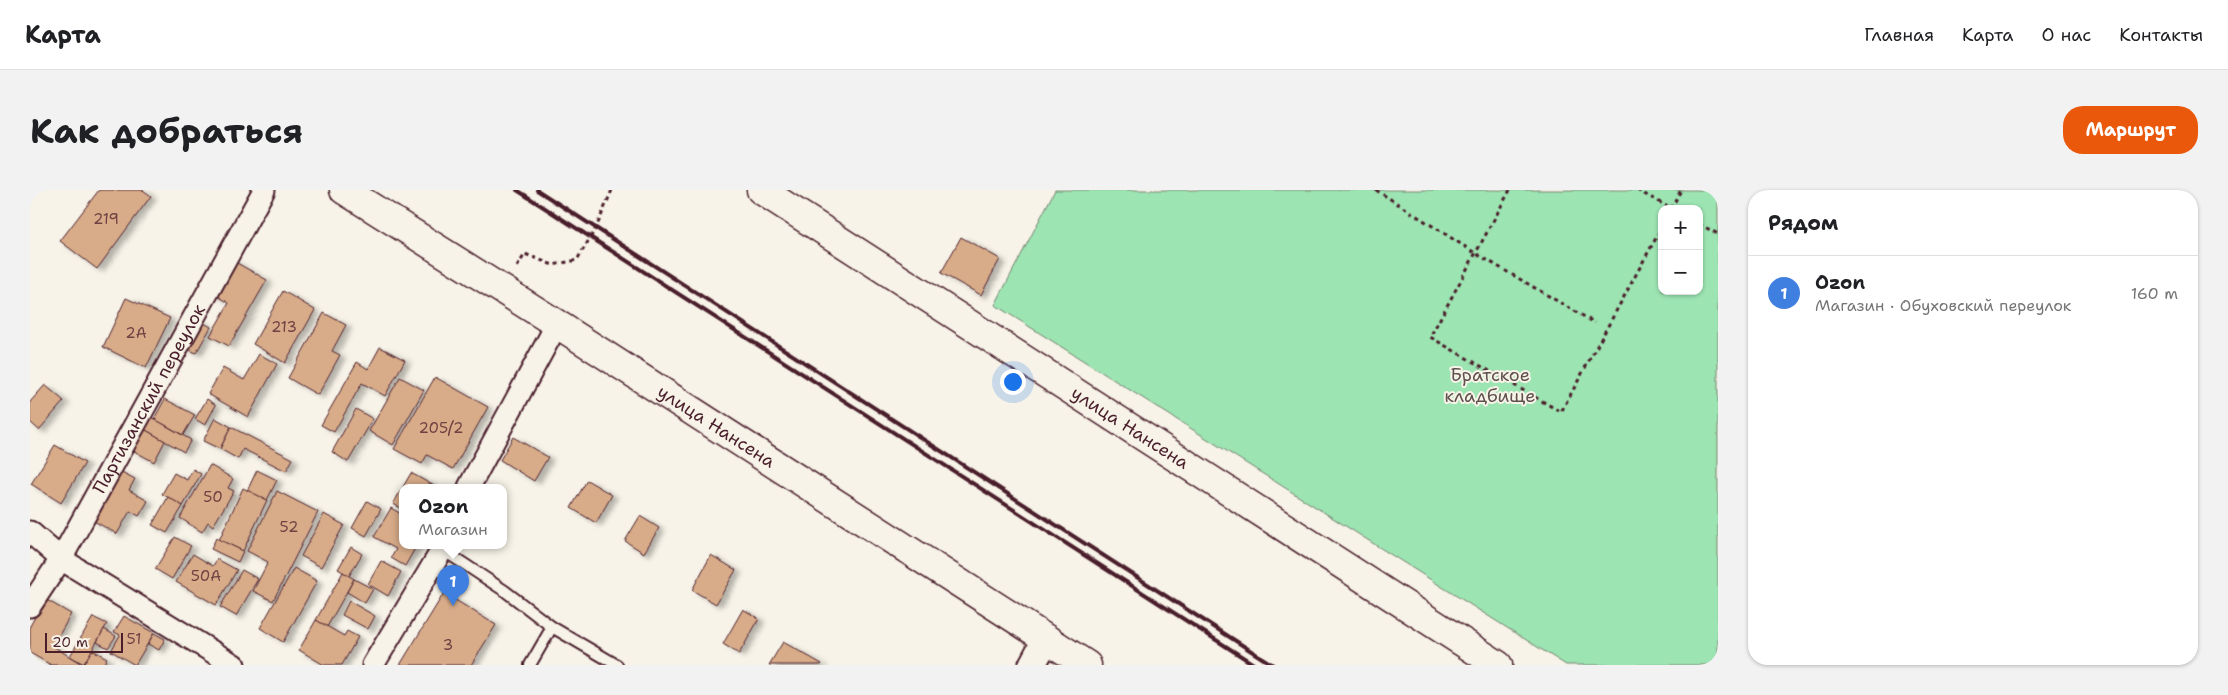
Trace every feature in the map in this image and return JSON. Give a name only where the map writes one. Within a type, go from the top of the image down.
[{"type":"main road","name":"улица Нансена","points":[[344,190],[557,324],[1088,665]]},
{"type":"main road","name":"улица Нансена","points":[[761,190],[1498,665]]},
{"type":"street","name":"Партизанский переулок","points":[[30,606],[61,559],[264,190]]},
{"type":"street","points":[[471,484],[557,324]]},
{"type":"street","points":[[30,532],[61,559],[234,665]]},
{"type":"street","points":[[373,665],[443,549]]},
{"type":"street","points":[[1032,665],[1046,639]]},
{"type":"lane","points":[[445,549],[552,627],[618,665]]},
{"type":"lane","points":[[530,665],[552,627]]},
{"type":"path","points":[[502,290],[525,254],[553,264],[577,260],[596,228],[612,190]]},
{"type":"path","points":[[1376,190],[1475,253],[1596,323]]},
{"type":"path","points":[[1510,190],[1430,337],[1561,412],[1658,234]]},
{"type":"path","points":[[1637,190],[1665,205]]},
{"type":"path","points":[[1674,205],[1681,190]]},
{"type":"path","points":[[1703,226],[1718,234]]},
{"type":"green space","name":"Братское кладбище","points":[[1055,190],[1718,190],[1718,665],[1566,665],[995,305]]},
{"type":"building","points":[[99,190],[143,190],[151,196],[97,269],[60,241]]},
{"type":"building","points":[[961,237],[1000,259],[981,295],[941,273]]},
{"type":"building","points":[[230,259],[267,280],[229,346],[210,336],[229,303],[211,292]]},
{"type":"building","points":[[283,291],[315,310],[285,363],[253,344]]},
{"type":"building","points":[[126,298],[170,318],[146,368],[103,347]]},
{"type":"building","points":[[324,313],[346,325],[332,351],[340,355],[318,395],[288,378]]},
{"type":"building","points":[[199,320],[211,327],[196,353],[184,347]]},
{"type":"building","points":[[380,347],[405,360],[385,396],[362,383],[334,432],[321,425],[357,362],[368,369]]},
{"type":"building","points":[[259,354],[277,364],[248,417],[208,394],[223,368],[244,380]]},
{"type":"building","points":[[400,377],[424,390],[393,445],[369,431]]},
{"type":"building","points":[[435,377],[488,407],[453,469],[427,455],[422,464],[394,449]]},
{"type":"building","points":[[45,385],[64,401],[39,430],[30,422],[30,402]]},
{"type":"building","points":[[165,399],[195,415],[183,435],[154,419]]},
{"type":"building","points":[[207,399],[216,405],[205,425],[195,419]]},
{"type":"building","points":[[356,409],[373,419],[348,462],[332,452]]},
{"type":"building","points":[[151,417],[191,440],[184,452],[144,429]]},
{"type":"building","points":[[215,418],[231,427],[220,449],[203,441]]},
{"type":"building","points":[[231,427],[293,459],[286,471],[243,449],[238,459],[220,449]]},
{"type":"building","points":[[144,429],[165,441],[154,462],[132,450]]},
{"type":"building","points":[[513,437],[548,457],[534,481],[500,460]]},
{"type":"building","points":[[55,445],[85,463],[61,503],[31,484]]},
{"type":"building","points":[[210,465],[233,479],[228,488],[234,491],[213,526],[208,522],[202,532],[180,518]]},
{"type":"building","points":[[193,469],[201,474],[183,506],[162,494],[174,473],[187,480]]},
{"type":"building","points":[[257,470],[277,480],[267,500],[247,491]]},
{"type":"building","points":[[120,471],[135,479],[129,490],[148,501],[139,516],[130,511],[117,534],[92,520]]},
{"type":"building","points":[[411,473],[431,484],[405,484]]},
{"type":"building","points":[[587,480],[612,495],[596,523],[571,508]]},
{"type":"building","points":[[243,488],[267,500],[243,551],[219,540]]},
{"type":"building","points":[[277,491],[318,512],[273,601],[253,591],[268,562],[247,551]]},
{"type":"building","points":[[399,494],[399,507],[393,504]]},
{"type":"building","points":[[168,497],[183,506],[167,533],[152,525]]},
{"type":"building","points":[[367,501],[381,509],[366,536],[352,528]]},
{"type":"building","points":[[391,508],[399,513],[399,549],[415,549],[405,566],[391,558],[396,549],[374,537]]},
{"type":"building","points":[[324,514],[344,525],[321,567],[301,556]]},
{"type":"building","points":[[640,516],[659,528],[644,553],[625,541]]},
{"type":"building","points":[[175,537],[191,546],[172,579],[155,569]]},
{"type":"building","points":[[216,538],[243,551],[238,562],[211,549]]},
{"type":"building","points":[[351,547],[362,554],[349,576],[338,569]]},
{"type":"building","points":[[193,554],[213,566],[217,559],[237,570],[216,605],[176,582]]},
{"type":"building","points":[[711,555],[736,570],[716,604],[692,590]]},
{"type":"building","points":[[381,561],[401,572],[388,596],[368,584]]},
{"type":"building","points":[[294,568],[317,581],[283,642],[260,628]]},
{"type":"building","points":[[242,570],[258,579],[236,616],[220,607]]},
{"type":"building","points":[[343,572],[354,579],[327,627],[316,620]]},
{"type":"building","points":[[354,579],[373,589],[365,603],[347,592]]},
{"type":"building","points":[[444,593],[496,625],[471,665],[400,665]]},
{"type":"building","points":[[45,599],[71,614],[53,646],[83,665],[51,665],[30,653],[30,626]]},
{"type":"building","points":[[349,601],[375,616],[368,629],[342,615]]},
{"type":"building","points":[[743,609],[759,619],[739,654],[723,644]]},
{"type":"building","points":[[124,616],[154,633],[135,665],[111,651],[120,635],[114,632]]},
{"type":"building","points":[[93,617],[107,624],[84,664],[70,656]]},
{"type":"building","points":[[316,620],[344,636],[347,631],[358,637],[342,665],[324,665],[299,650]]},
{"type":"building","points":[[104,629],[116,636],[108,648],[97,642]]},
{"type":"building","points":[[154,633],[165,639],[159,650],[148,644]]},
{"type":"building","points":[[783,642],[822,664],[769,665]]},
{"type":"building","points":[[92,650],[107,658],[103,665],[83,665]]},
{"type":"railway","points":[[517,190],[1255,665]]},
{"type":"railway","points":[[537,190],[1273,665]]},
{"type":"place","name":"Ozon","points":[[453,606]]}]
